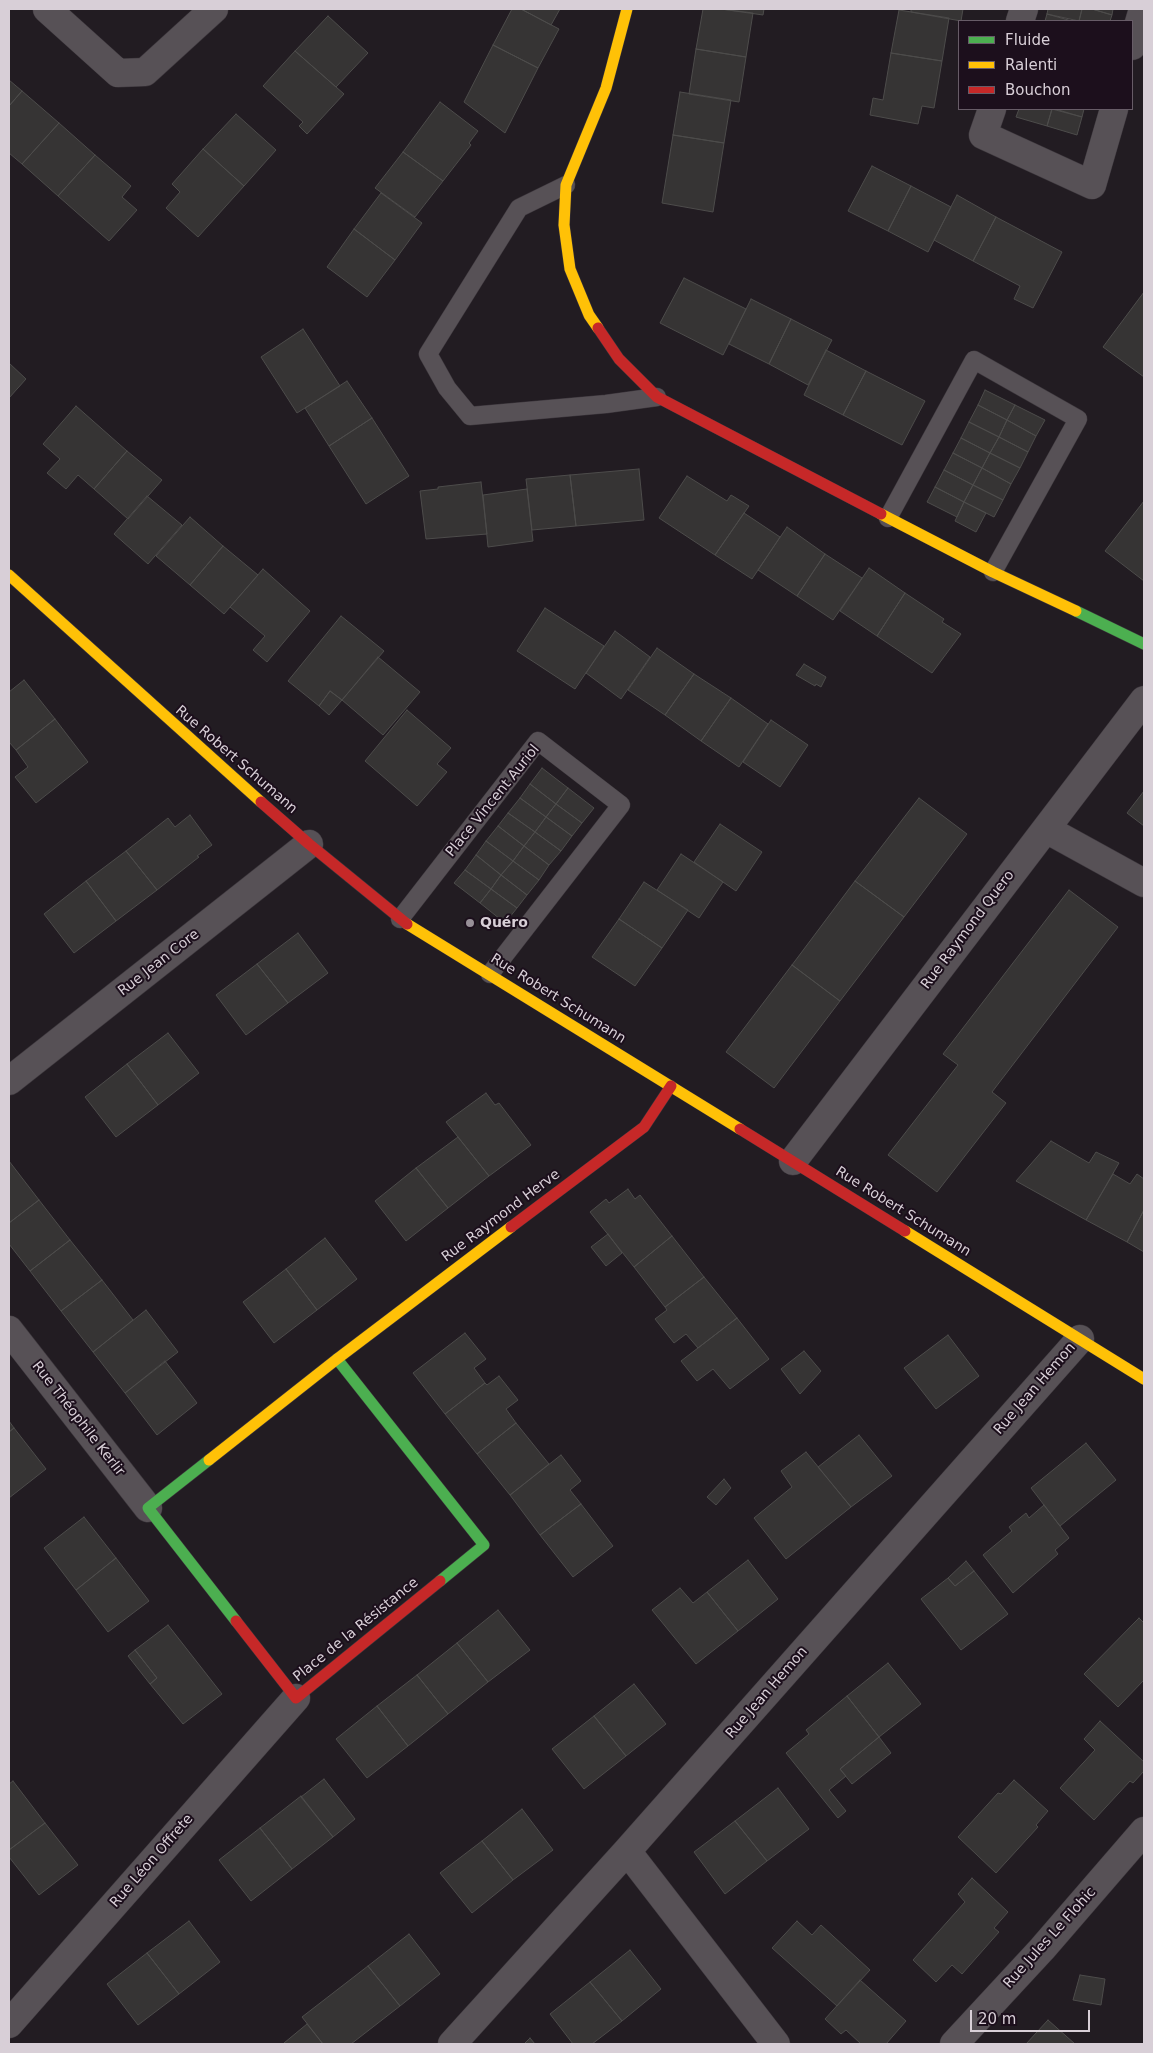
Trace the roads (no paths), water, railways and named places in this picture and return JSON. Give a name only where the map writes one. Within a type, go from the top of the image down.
[{"type":"street","points":[[47,9],[118,73],[145,72],[214,9]]},
{"type":"street","points":[[627,9],[606,88],[566,185],[564,225],[570,269],[589,315],[619,360],[657,397],[993,572],[1144,644]]},
{"type":"street","points":[[1133,42],[1142,9]]},
{"type":"street","points":[[992,110],[983,135],[1092,185],[1114,110]]},
{"type":"street","name":"Rue Robert Schumann","points":[[9,575],[155,708],[309,844],[400,919],[1144,1379]]},
{"type":"street","name":"Rue Raymond Quero","points":[[793,1161],[1144,700]]},
{"type":"street","points":[[1046,829],[1144,883]]},
{"type":"street","name":"Rue Jean Core","points":[[9,1082],[309,844]]},
{"type":"street","name":"Rue Raymond Herve","points":[[337,1359],[644,1127],[671,1086]]},
{"type":"street","name":"Rue Théophile Kerlir","points":[[9,1330],[148,1508]]},
{"type":"street","name":"Rue Jean Hemon","points":[[452,2044],[627,1851],[1080,1339]]},
{"type":"street","points":[[148,1508],[337,1359]]},
{"type":"street","name":"Place de la Résistance","points":[[148,1508],[296,1698],[484,1545],[337,1359]]},
{"type":"street","name":"Rue Léon Offrete","points":[[9,2024],[296,1698]]},
{"type":"street","name":"Rue Jules Le Flohic","points":[[954,2044],[1042,1949],[1144,1831]]},
{"type":"street","points":[[627,1851],[776,2044]]},
{"type":"lane","points":[[566,185],[519,208],[428,354],[447,388],[470,416],[606,404],[657,397]]},
{"type":"lane","points":[[888,518],[974,360],[1078,419],[993,572]]},
{"type":"lane","name":"Place Vincent Auriol","points":[[400,919],[538,741],[620,805],[490,974]]},
{"type":"place","name":"Quéro","points":[[470,923]]}]
